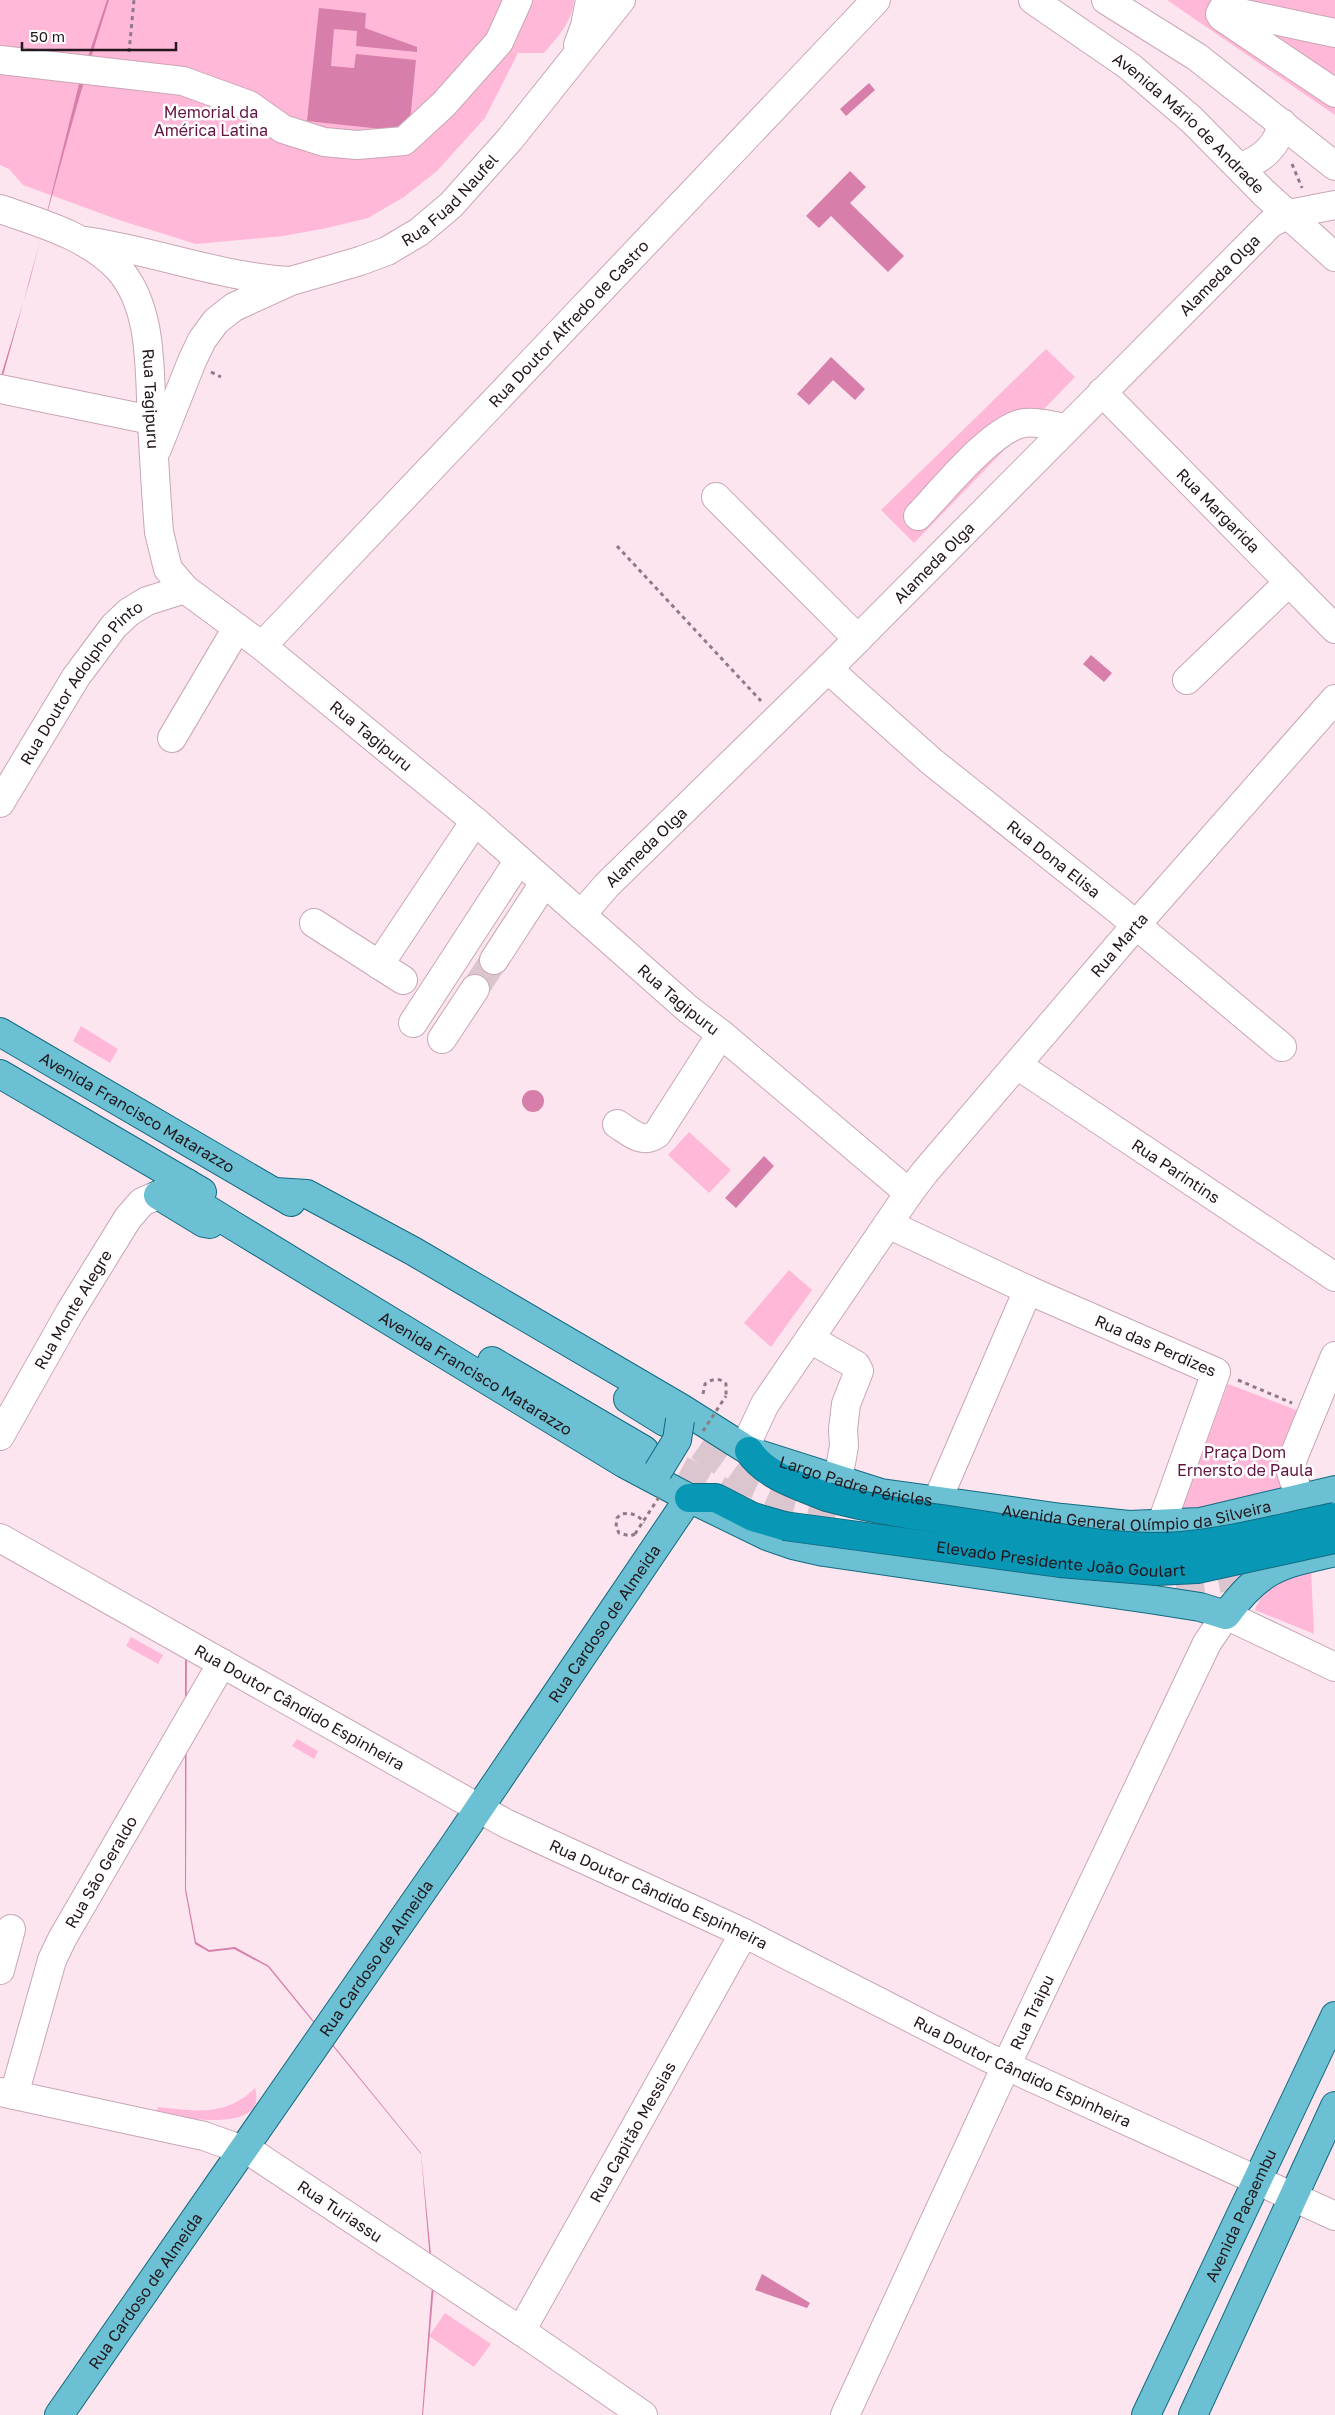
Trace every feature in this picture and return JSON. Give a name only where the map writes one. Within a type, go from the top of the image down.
[{"type":"highway","name":"Avenida Francisco Matarazzo","points":[[749,1451],[755,1462],[770,1471],[832,1489]]},
{"type":"highway","name":"Elevado Presidente João Goulart","points":[[832,1489],[874,1508],[1106,1544],[1182,1546],[1222,1540],[1335,1517]]},
{"type":"highway","name":"Avenida Francisco Matarazzo","points":[[689,1498],[716,1498],[753,1517],[784,1526]]},
{"type":"highway","name":"Elevado Presidente João Goulart","points":[[784,1526],[1060,1563],[1157,1571],[1197,1569],[1335,1539]]},
{"type":"main road","name":"Avenida Francisco Matarazzo","points":[[0,1032],[275,1192],[307,1194],[413,1251],[682,1413],[749,1451]]},
{"type":"main road","name":"Avenida Francisco Matarazzo","points":[[0,1074],[186,1183],[652,1466],[689,1498]]},
{"type":"main road","name":"Avenida Francisco Matarazzo","points":[[186,1183],[197,1203],[625,1464],[652,1466]]},
{"type":"main road","points":[[158,1195],[204,1223],[234,1226]]},
{"type":"main road","points":[[652,1466],[677,1440],[682,1413]]},
{"type":"main road","name":"Largo Padre Péricles","points":[[832,1489],[881,1493],[937,1501]]},
{"type":"main road","name":"Avenida General Olímpio da Silveira","points":[[937,1501],[1062,1518],[1130,1525],[1161,1525],[1200,1522],[1335,1490]]},
{"type":"main road","points":[[689,1498],[767,1536],[793,1545],[824,1552],[1200,1607],[1226,1615],[1244,1590],[1277,1566],[1335,1552]]},
{"type":"main road","name":"Rua Cardoso de Almeida","points":[[59,2415],[479,1810],[689,1498]]},
{"type":"main road","points":[[1226,1532],[1293,1500]]},
{"type":"main road","name":"Avenida Pacaembu","points":[[1146,2415],[1335,2016]]},
{"type":"main road","points":[[1193,2415],[1335,2106]]},
{"type":"street","points":[[0,60],[183,81],[249,105],[283,129],[324,142],[357,145],[404,141],[444,104],[499,42],[518,0]]},
{"type":"street","name":"Rua Fuad Naufel","points":[[568,64],[585,26],[590,0]]},
{"type":"street","name":"Rua Fuad Naufel","points":[[154,457],[192,361],[202,340],[216,321],[234,307],[291,281],[387,251],[419,232],[451,205],[510,139],[621,0]]},
{"type":"street","name":"Rua Doutor Alfredo de Castro","points":[[262,646],[876,0]]},
{"type":"street","name":"Avenida Mário de Andrade","points":[[1033,0],[1130,66],[1192,120],[1264,193],[1335,257]]},
{"type":"street","points":[[1109,1],[1197,57],[1335,166]]},
{"type":"street","points":[[1335,34],[1226,10],[1222,10],[1220,14],[1335,93]]},
{"type":"street","points":[[1294,65],[1303,27]]},
{"type":"street","points":[[1240,167],[1262,157],[1275,144],[1282,123]]},
{"type":"street","points":[[1289,214],[1335,206]]},
{"type":"street","name":"Rua Tagipuru","points":[[0,209],[82,240],[118,269],[133,292],[142,316],[146,341],[159,532],[164,558],[172,576],[185,589],[262,646],[475,821],[688,1009],[721,1034],[909,1193]]},
{"type":"street","name":"Alameda Olga","points":[[581,915],[607,885],[828,670],[1066,428],[1272,223],[1289,214]]},
{"type":"street","name":"Rua Fuad Naufel","points":[[82,240],[146,252],[233,275],[291,281]]},
{"type":"street","points":[[0,389],[152,420]]},
{"type":"street","name":"Rua Margarida","points":[[1102,392],[1335,629]]},
{"type":"street","points":[[918,516],[994,437],[1023,423],[1040,423],[1066,428]]},
{"type":"street","points":[[716,498],[858,639]]},
{"type":"street","points":[[1187,680],[1289,582]]},
{"type":"street","name":"Rua Doutor Adolpho Pinto","points":[[0,803],[71,684],[114,626],[129,612],[147,601],[185,589]]},
{"type":"street","points":[[172,738],[238,628]]},
{"type":"street","name":"Rua Dona Elisa","points":[[828,670],[931,761],[1136,925],[1282,1047]]},
{"type":"street","name":"Rua Marta","points":[[909,1193],[1136,925],[1335,700]]},
{"type":"street","points":[[379,965],[475,821]]},
{"type":"street","points":[[413,1023],[519,860]]},
{"type":"street","points":[[494,960],[544,883]]},
{"type":"street","points":[[314,923],[403,980]]},
{"type":"street","points":[[442,1039],[475,989]]},
{"type":"street","points":[[616,1124],[644,1140],[649,1140],[657,1134],[721,1034]]},
{"type":"street","name":"Rua Parintins","points":[[1017,1065],[1335,1276]]},
{"type":"street","points":[[749,1451],[750,1436],[765,1404],[909,1193]]},
{"type":"street","name":"Rua Monte Alegre","points":[[0,1436],[70,1312],[128,1218],[142,1202],[158,1195]]},
{"type":"street","points":[[888,1224],[1028,1290]]},
{"type":"street","name":"Rua das Perdizes","points":[[1028,1290],[1216,1372],[1161,1525]]},
{"type":"street","name":"Largo Padre Péricles","points":[[937,1501],[1028,1290]]},
{"type":"street","points":[[810,1339],[856,1366],[859,1371],[846,1404],[843,1429],[844,1446],[832,1489]]},
{"type":"street","points":[[1293,1500],[1293,1458],[1335,1356]]},
{"type":"street","name":"Rua Doutor Cândido Espinheira","points":[[0,1538],[479,1810],[744,1933],[1006,2066],[1295,2196],[1335,2216]]},
{"type":"street","points":[[1226,1615],[1335,1667]]},
{"type":"street","name":"Rua Traipu","points":[[846,2415],[1006,2066],[1198,1658],[1226,1615]]},
{"type":"street","name":"Rua São Geraldo","points":[[7,2094],[52,1960],[62,1939],[222,1663]]},
{"type":"street","points":[[0,1970],[11,1928]]},
{"type":"street","name":"Rua Capitão Messias","points":[[520,2330],[744,1933]]},
{"type":"street","name":"Rua Turiassu","points":[[7,2094],[204,2136],[242,2149],[269,2163],[520,2330],[643,2415]]},
{"type":"path","points":[[126,75],[134,0]]},
{"type":"path","points":[[617,546],[778,718]]},
{"type":"path","points":[[1216,1372],[1312,1411]]},
{"type":"path","points":[[682,1413],[709,1380],[723,1380],[727,1388],[726,1396]]},
{"type":"path","points":[[635,1534],[630,1536],[624,1535],[617,1530],[616,1522],[621,1514],[631,1513],[639,1516],[646,1526]]},
{"type":"green space","name":"Memorial da América Latina","points":[[0,0],[574,0],[571,15],[559,35],[544,53],[518,53],[485,118],[437,171],[404,197],[368,218],[327,228],[283,236],[196,244],[119,220],[23,185],[9,169],[0,165]]},
{"type":"green space","points":[[1167,0],[1335,0],[1335,115]]},
{"type":"green space","points":[[1046,349],[1075,377],[914,543],[881,510]]},
{"type":"green space","points":[[81,1026],[118,1049],[110,1063],[73,1041]]},
{"type":"green space","points":[[689,1132],[731,1170],[709,1193],[668,1155]]},
{"type":"green space","points":[[789,1270],[812,1290],[771,1347],[744,1323]]},
{"type":"green space","name":"Praça Dom Ernersto de Paula","points":[[1228,1384],[1304,1413],[1295,1495],[1178,1520]]},
{"type":"green space","points":[[1311,1569],[1314,1634],[1255,1610],[1259,1601],[1270,1588],[1285,1578]]},
{"type":"green space","points":[[131,1637],[163,1655],[158,1664],[126,1646]]},
{"type":"green space","points":[[297,1739],[318,1751],[314,1759],[292,1746]]},
{"type":"green space","points":[[255,2088],[256,2103],[249,2112],[236,2118],[202,2120],[156,2115],[158,2107],[185,2110],[221,2108],[233,2104]]},
{"type":"green space","points":[[445,2313],[491,2344],[474,2367],[429,2336]]},
{"type":"shaded area","points":[[107,0],[109,0],[80,96],[39,246],[79,84]]},
{"type":"shaded area","points":[[319,8],[366,13],[365,28],[417,47],[417,52],[356,46],[357,31],[334,29],[331,66],[354,68],[356,54],[416,60],[409,132],[307,121]]},
{"type":"shaded area","points":[[869,83],[875,90],[846,116],[840,109]]},
{"type":"shaded area","points":[[850,171],[866,187],[850,203],[904,256],[888,272],[831,216],[819,228],[806,216]]},
{"type":"shaded area","points":[[24,301],[14,338],[0,386],[0,379]]},
{"type":"shaded area","points":[[831,357],[865,389],[855,400],[833,380],[809,405],[797,394]]},
{"type":"shaded area","points":[[1091,655],[1112,673],[1104,682],[1083,664]]},
{"type":"shaded area","points":[[533,1090],[541,1093],[544,1101],[541,1109],[533,1112],[525,1109],[522,1101],[525,1093]]},
{"type":"shaded area","points":[[764,1156],[774,1166],[736,1208],[725,1198]]},
{"type":"shaded area","points":[[187,1632],[186,1889],[196,1942],[209,1950],[235,1947],[269,1966],[421,2153],[434,2285],[423,2415],[432,2285],[421,2154],[268,1967],[234,1949],[209,1952],[195,1944],[185,1890],[185,1633]]},
{"type":"shaded area","points":[[762,2274],[810,2303],[807,2308],[755,2290]]},
{"type":"tunnel","points":[[475,989],[494,960]]},
{"type":"tunnel","points":[[665,1422],[751,1483],[787,1499],[844,1513]]},
{"type":"tunnel","points":[[644,1450],[742,1502]]},
{"type":"tunnel","points":[[1134,1583],[1178,1584],[1213,1580],[1272,1568]]}]
